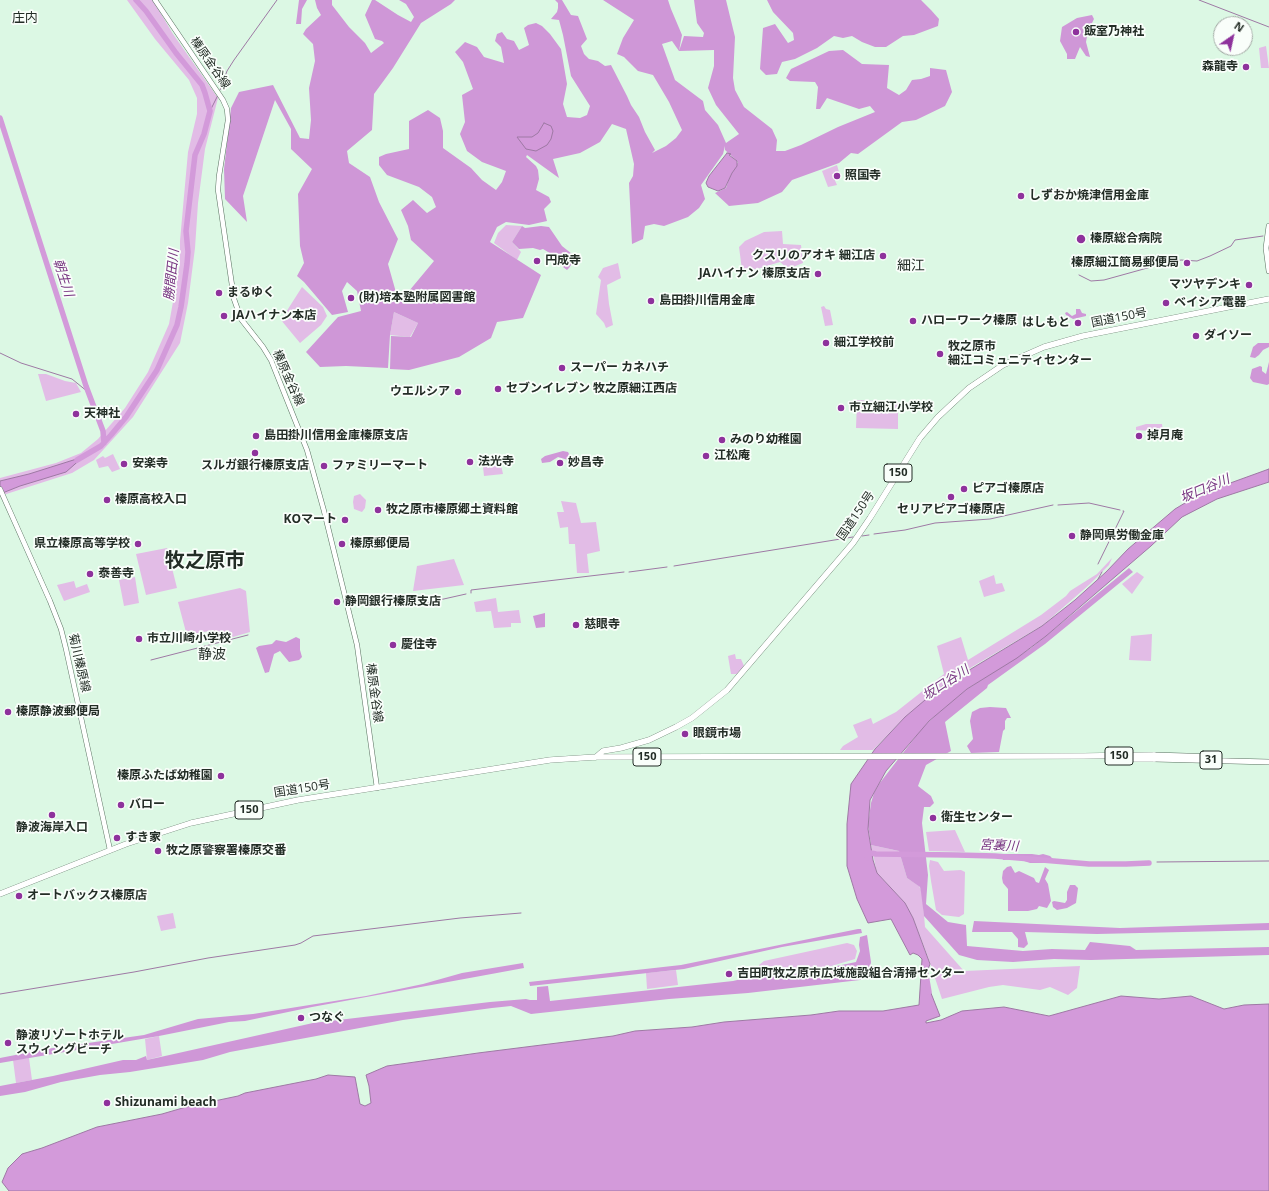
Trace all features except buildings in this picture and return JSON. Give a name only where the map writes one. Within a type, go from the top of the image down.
[{"type":"highway","name":"国道150号","points":[[596,757],[603,751],[621,748],[649,740],[676,727],[692,718],[727,690],[853,543],[920,438],[969,388],[1003,365],[1044,347],[1083,336],[1269,299]]},
{"type":"highway","name":"国道150号","points":[[0,894],[110,850],[191,823],[278,804],[550,760],[596,757],[1154,757]]},
{"type":"main road","name":"榛原金谷線","points":[[155,0],[218,93],[227,109],[228,120],[218,190],[234,299],[241,319],[263,347],[271,360],[307,450],[324,511],[357,645],[378,788]]},
{"type":"main road","points":[[1269,226],[1266,248],[1269,271]]},
{"type":"main road","name":"菊川榛原線","points":[[0,489],[50,601],[60,629],[68,656],[110,850]]},
{"type":"main road","name":"31","points":[[1154,757],[1269,758]]},
{"type":"main road","name":"31","points":[[1154,757],[1269,762]]},
{"type":"shaded area","points":[[127,0],[153,0],[173,34],[218,98],[205,149],[188,303],[180,343],[133,417],[94,460],[72,473],[0,496],[0,478],[56,463],[81,453],[98,439],[125,408],[148,372],[169,324],[180,263],[180,241],[188,152],[197,114],[197,98],[189,80],[155,39]]},
{"type":"shaded area","points":[[299,0],[307,0],[302,9],[301,24],[296,24]]},
{"type":"shaded area","points":[[315,0],[332,0],[332,5],[349,27],[365,43],[371,53],[384,43],[375,39],[365,15],[372,0],[375,0],[411,22],[414,17],[406,4],[399,0],[455,0],[421,23],[393,68],[374,94],[372,130],[347,151],[349,163],[370,177],[379,202],[398,239],[388,264],[399,303],[434,261],[411,240],[408,226],[401,210],[413,200],[427,213],[436,207],[432,197],[419,187],[387,175],[379,165],[379,157],[409,149],[409,121],[428,110],[440,118],[443,131],[443,148],[471,168],[482,180],[496,190],[502,182],[506,171],[482,162],[467,151],[460,134],[465,122],[462,95],[473,89],[463,62],[455,52],[465,42],[477,47],[484,57],[504,63],[501,47],[495,41],[497,34],[502,32],[507,39],[514,41],[519,50],[529,45],[524,28],[528,25],[536,23],[542,26],[550,34],[561,49],[567,84],[563,104],[567,117],[580,118],[587,115],[590,106],[571,76],[559,20],[551,19],[557,12],[558,8],[558,3],[555,0],[562,0],[571,15],[578,16],[587,39],[581,46],[584,54],[589,59],[598,61],[605,66],[611,65],[655,150],[652,153],[666,146],[676,138],[682,130],[669,102],[653,75],[638,71],[624,57],[617,54],[623,38],[634,20],[603,0],[668,0],[682,35],[679,51],[684,36],[703,37],[704,33],[697,23],[694,0],[726,0],[735,37],[733,78],[735,90],[744,107],[772,129],[777,140],[776,151],[785,151],[801,145],[838,127],[875,112],[870,106],[859,109],[827,98],[820,109],[816,109],[818,87],[815,82],[790,81],[786,78],[791,69],[829,51],[843,50],[862,64],[889,65],[887,88],[899,95],[906,90],[912,80],[930,76],[930,68],[946,70],[952,92],[945,106],[916,120],[902,122],[858,154],[851,153],[839,163],[792,180],[782,192],[758,203],[729,206],[715,193],[726,188],[730,176],[738,162],[725,150],[725,146],[723,154],[701,185],[705,199],[699,208],[688,217],[664,226],[654,224],[645,226],[643,239],[632,244],[629,183],[633,176],[634,164],[626,129],[612,124],[600,142],[580,153],[553,159],[559,178],[527,155],[526,157],[536,166],[538,170],[539,179],[536,190],[549,197],[551,202],[544,209],[547,221],[529,225],[506,222],[497,227],[490,242],[541,275],[523,318],[497,322],[491,338],[459,357],[409,370],[390,369],[391,336],[411,337],[418,323],[394,312],[390,335],[388,368],[346,366],[320,367],[306,352],[338,317],[361,311],[357,291],[347,282],[342,291],[348,312],[332,315],[304,282],[297,276],[304,263],[300,246],[298,194],[312,169],[291,149],[291,129],[275,100],[243,196],[247,222],[225,199],[224,169],[231,108],[239,92],[273,85],[300,138],[309,139],[311,120],[309,88],[315,61],[313,44],[303,34],[306,29],[321,15]],"holes":[[[672,41],[679,51],[714,50],[714,66],[708,88],[716,105],[739,134],[726,143],[718,125],[705,110],[703,101],[675,80],[662,44]]]},
{"type":"shaded area","points":[[767,0],[921,0],[939,19],[938,26],[914,35],[903,36],[886,47],[875,47],[852,36],[843,38],[834,36],[817,48],[795,59],[782,62],[777,74],[766,75],[760,69],[763,28],[775,24],[788,43],[794,40],[793,33],[773,12]]},
{"type":"shaded area","points":[[1092,15],[1094,19],[1088,31],[1086,42],[1090,57],[1086,56],[1080,47],[1075,59],[1067,59],[1067,54],[1060,41],[1062,27],[1077,18]]},
{"type":"shaded area","points":[[1266,46],[1269,68],[1261,68],[1259,48]]},
{"type":"shaded area","points":[[544,123],[551,126],[553,131],[551,139],[547,145],[536,151],[526,149],[517,137],[532,137],[538,133]]},
{"type":"shaded area","points":[[727,153],[731,154],[729,155],[737,161],[737,166],[725,188],[718,191],[708,187],[706,183],[709,176]]},
{"type":"shaded area","points":[[837,165],[839,172],[832,174],[837,185],[828,187],[822,171]]},
{"type":"shaded area","points":[[506,225],[522,226],[512,242],[521,252],[517,260],[494,243],[498,233]]},
{"type":"shaded area","points":[[522,226],[525,228],[541,226],[549,227],[562,246],[572,254],[573,262],[569,268],[567,270],[559,264],[553,255],[543,249],[519,249],[512,242]]},
{"type":"shaded area","points":[[782,231],[783,244],[801,245],[803,263],[788,269],[780,262],[757,269],[742,270],[739,247],[745,241],[764,232]]},
{"type":"shaded area","points":[[618,263],[621,278],[607,285],[613,325],[606,328],[604,323],[596,314],[601,280],[598,277],[603,268]]},
{"type":"shaded area","points":[[302,287],[323,307],[327,316],[321,325],[300,343],[281,320]]},
{"type":"shaded area","points":[[824,306],[826,309],[830,310],[833,325],[825,326],[821,307]]},
{"type":"shaded area","points":[[1076,309],[1080,309],[1082,313],[1086,314],[1086,316],[1073,319],[1065,313],[1067,312],[1072,316],[1076,314]]},
{"type":"shaded area","points":[[394,312],[418,323],[410,337],[390,335]]},
{"type":"shaded area","points":[[1258,343],[1269,343],[1269,347],[1263,350],[1255,358],[1250,357],[1253,347]]},
{"type":"shaded area","points":[[1269,362],[1269,384],[1267,385],[1253,382],[1250,378],[1252,369],[1260,366],[1262,367],[1262,371],[1266,374]]},
{"type":"shaded area","points":[[38,374],[46,374],[65,381],[76,383],[81,392],[46,401]]},
{"type":"shaded area","points":[[857,400],[898,402],[898,429],[856,428]]},
{"type":"shaded area","points":[[1146,424],[1162,424],[1163,432],[1136,430],[1136,427]]},
{"type":"shaded area","points":[[563,451],[568,452],[570,456],[568,460],[558,457],[550,462],[542,463],[541,459],[545,456]]},
{"type":"shaded area","points":[[113,454],[120,469],[112,472],[108,466],[99,468],[96,460],[103,456],[105,458]]},
{"type":"shaded area","points":[[83,457],[66,472],[20,486],[0,494],[0,481],[29,474]]},
{"type":"shaded area","points":[[501,465],[503,474],[484,476],[483,467]]},
{"type":"shaded area","points":[[1269,469],[1269,482],[1217,499],[1182,517],[1151,546],[1046,636],[1017,658],[967,689],[929,721],[886,771],[870,800],[868,829],[873,860],[877,873],[905,903],[913,918],[930,964],[925,978],[940,1016],[926,1021],[926,1023],[941,1020],[962,1011],[1004,1007],[1049,1016],[1121,996],[1159,999],[1191,996],[1224,1009],[1244,1005],[1269,1004],[1269,1191],[9,1191],[2,1182],[8,1168],[22,1154],[97,1127],[162,1114],[245,1093],[316,1079],[328,1075],[355,1077],[360,1104],[365,1106],[371,1103],[366,1075],[387,1066],[613,1036],[635,1031],[692,1027],[724,1022],[811,1015],[839,1011],[883,1011],[919,1005],[922,959],[913,953],[910,955],[891,919],[868,923],[857,899],[847,866],[847,824],[851,784],[875,749],[905,717],[938,689],[1042,626],[1075,600],[1106,572],[1128,549],[1175,509],[1200,494]]},
{"type":"shaded area","points":[[360,494],[366,500],[365,508],[362,512],[354,509],[353,502],[354,496]]},
{"type":"shaded area","points":[[561,501],[576,503],[581,523],[596,522],[600,551],[587,554],[589,573],[577,573],[575,544],[569,544],[568,527],[560,528],[557,512],[564,512]]},
{"type":"shaded area","points":[[167,548],[177,588],[146,595],[136,554]]},
{"type":"shaded area","points":[[1112,558],[1109,565],[1090,584],[1043,625],[955,677],[905,717],[873,750],[840,750],[843,746],[858,737],[853,725],[871,718],[873,724],[896,712],[944,674],[937,646],[961,637],[968,660],[1041,615],[1066,596],[1070,591],[1097,574]]},
{"type":"shaded area","points":[[454,559],[464,585],[413,591],[417,566]]},
{"type":"shaded area","points":[[1129,568],[1133,572],[1045,644],[988,685],[987,688],[945,722],[951,751],[926,765],[918,786],[931,796],[934,803],[930,807],[924,807],[922,823],[928,875],[926,904],[948,922],[966,925],[967,946],[1023,951],[1052,949],[1085,950],[1090,942],[1130,946],[1136,950],[1269,947],[1269,955],[1091,960],[1054,959],[1013,962],[977,960],[959,955],[924,916],[920,887],[907,878],[899,851],[871,845],[868,825],[874,793],[879,784],[923,727],[937,714],[964,691],[1031,648]]},
{"type":"shaded area","points":[[1137,572],[1144,577],[1132,594],[1122,584]]},
{"type":"shaded area","points":[[994,575],[996,584],[1002,583],[1005,591],[984,597],[979,581]]},
{"type":"shaded area","points":[[135,577],[139,603],[124,606],[119,580]]},
{"type":"shaded area","points":[[74,581],[76,588],[87,584],[90,592],[64,601],[57,585]]},
{"type":"shaded area","points":[[240,588],[246,591],[250,632],[216,642],[213,630],[187,636],[178,602]]},
{"type":"shaded area","points":[[496,598],[498,612],[519,610],[521,623],[511,623],[511,627],[494,628],[491,611],[476,612],[474,602]]},
{"type":"shaded area","points":[[545,613],[545,627],[536,628],[533,616]]},
{"type":"shaded area","points":[[1152,634],[1151,661],[1129,660],[1131,636]]},
{"type":"shaded area","points":[[296,637],[300,639],[300,650],[302,657],[299,660],[289,662],[280,651],[274,654],[269,672],[265,673],[256,648],[259,646],[272,644],[276,640],[286,642]]},
{"type":"shaded area","points":[[735,654],[736,659],[741,659],[744,666],[738,674],[731,674],[728,656]]},
{"type":"shaded area","points":[[980,708],[1006,708],[1011,718],[1007,718],[1005,721],[1005,729],[1003,731],[999,752],[971,753],[967,746],[973,739],[970,721],[972,712]]},
{"type":"shaded area","points":[[955,830],[965,852],[929,851],[926,832]]},
{"type":"shaded area","points":[[871,845],[899,851],[907,878],[919,886],[922,892],[925,927],[964,971],[1080,966],[1077,988],[1068,995],[1050,987],[1040,990],[1003,985],[942,999],[913,918],[905,903],[877,873]]},
{"type":"shaded area","points":[[1001,854],[1043,854],[1050,856],[1053,859],[1048,862],[1030,863],[1018,859],[1003,860]]},
{"type":"shaded area","points":[[930,860],[938,862],[944,871],[961,870],[965,872],[964,914],[959,917],[942,915],[936,910],[929,866]]},
{"type":"shaded area","points":[[1011,866],[1015,873],[1019,871],[1034,878],[1036,882],[1039,883],[1045,867],[1049,870],[1045,879],[1048,884],[1051,901],[1047,908],[1039,906],[1037,909],[1028,911],[1008,911],[1008,889],[1003,883],[1002,878],[1003,871],[1007,867]]},
{"type":"shaded area","points":[[1070,885],[1075,885],[1078,888],[1076,903],[1067,908],[1057,910],[1053,907],[1052,902],[1065,903]]},
{"type":"shaded area","points":[[173,913],[176,928],[161,931],[157,916]]},
{"type":"shaded area","points":[[974,921],[1120,928],[1269,923],[1269,930],[1097,934],[1025,932],[1028,944],[1024,948],[1018,947],[1018,939],[1012,932],[972,932]]},
{"type":"shaded area","points":[[861,929],[862,933],[782,947],[684,969],[530,986],[529,982],[681,965]]},
{"type":"shaded area","points":[[867,935],[871,962],[870,969],[860,980],[748,993],[669,999],[531,1014],[511,1006],[403,1020],[230,1052],[203,1060],[61,1082],[25,1092],[0,1096],[0,1086],[123,1060],[136,1060],[146,1056],[147,1060],[313,1023],[490,1002],[526,999],[537,1000],[537,987],[548,986],[550,1001],[733,981],[750,977],[803,973],[856,962],[860,951],[860,937]]},
{"type":"shaded area","points":[[847,943],[854,945],[857,951],[855,959],[818,970],[760,974],[759,965],[764,961]]},
{"type":"shaded area","points":[[523,963],[524,968],[312,1007],[245,1021],[229,1022],[159,1036],[0,1063],[0,1058],[46,1049],[144,1035],[198,1019],[253,1014],[366,996],[423,984],[462,973]]},
{"type":"shaded area","points":[[676,970],[678,985],[647,989],[646,973]]},
{"type":"shaded area","points":[[159,1036],[162,1056],[147,1060],[145,1039]]},
{"type":"shaded area","points":[[29,1058],[32,1080],[16,1083],[13,1060]]},
{"type":"waterway","name":"勝間田川","points":[[77,460],[101,446],[126,417],[157,370],[177,325],[187,264],[188,252],[186,231],[195,155],[204,134],[210,111],[202,85],[136,0]]},
{"type":"waterway","points":[[220,90],[227,71],[277,0]]},
{"type":"waterway","points":[[1199,0],[1269,27]]},
{"type":"waterway","points":[[210,111],[218,95]]},
{"type":"waterway","name":"朝生川","points":[[0,118],[86,386],[103,431],[104,443]]},
{"type":"waterway","points":[[1156,265],[1181,260],[1197,261],[1231,246],[1235,240],[1263,236]]},
{"type":"waterway","points":[[1079,275],[1091,281],[1104,280],[1151,267]]},
{"type":"waterway","points":[[0,353],[21,363],[72,379],[88,392]]},
{"type":"waterway","points":[[1058,505],[1089,503],[1120,510]]},
{"type":"waterway","points":[[874,534],[905,530],[935,523],[990,519],[1053,505]]},
{"type":"waterway","points":[[1098,564],[1123,511]]},
{"type":"waterway","points":[[862,536],[869,535]]},
{"type":"waterway","points":[[674,566],[853,537]]},
{"type":"waterway","points":[[629,572],[667,567]]},
{"type":"waterway","points":[[471,593],[471,590],[624,572]]},
{"type":"waterway","points":[[1098,579],[1102,572]]},
{"type":"waterway","points":[[404,605],[417,605],[466,594]]},
{"type":"waterway","points":[[151,660],[248,635]]},
{"type":"waterway","name":"宮裏川","points":[[867,858],[871,853],[995,856],[1089,864],[1149,863]]},
{"type":"waterway","name":"宮裏川","points":[[1157,862],[1269,861]]},
{"type":"waterway","points":[[0,994],[208,958],[295,945],[313,936],[460,918],[521,913]]},
{"type":"waterway","name":"坂口谷川","points":[[925,969],[929,992]]},
{"type":"place","name":"飯室乃神社","points":[[1076,32]]},
{"type":"place","name":"森龍寺","points":[[1246,67]]},
{"type":"place","name":"照国寺","points":[[837,176]]},
{"type":"place","name":"しずおか焼津信用金庫","points":[[1021,196]]},
{"type":"place","name":"榛原総合病院","points":[[1081,239]]},
{"type":"place","name":"クスリのアオキ 細江店","points":[[883,256]]},
{"type":"place","name":"円成寺","points":[[537,261]]},
{"type":"place","name":"榛原細江簡易郵便局","points":[[1187,263]]},
{"type":"place","name":"JAハイナン 榛原支店","points":[[818,274]]},
{"type":"place","name":"マツヤデンキ","points":[[1249,285]]},
{"type":"place","name":"まるゆく","points":[[219,293]]},
{"type":"place","name":"(財)培本塾附属図書館","points":[[351,298]]},
{"type":"place","name":"島田掛川信用金庫","points":[[651,301]]},
{"type":"place","name":"ベイシア電器","points":[[1166,303]]},
{"type":"place","name":"JAハイナン本店","points":[[224,316]]},
{"type":"place","name":"ハローワーク榛原","points":[[913,321]]},
{"type":"place","name":"はしもと","points":[[1078,323]]},
{"type":"place","name":"ダイソー","points":[[1196,336]]},
{"type":"place","name":"細江学校前","points":[[826,343]]},
{"type":"place","name":"牧之原市 細江コミュニティセンター","points":[[940,354]]},
{"type":"place","name":"スーパー カネハチ","points":[[562,368]]},
{"type":"place","name":"セブンイレブン 牧之原細江西店","points":[[498,389]]},
{"type":"place","name":"ウエルシア","points":[[458,392]]},
{"type":"place","name":"市立細江小学校","points":[[841,408]]},
{"type":"place","name":"天神社","points":[[76,414]]},
{"type":"place","name":"島田掛川信用金庫榛原支店","points":[[256,436]]},
{"type":"place","name":"掉月庵","points":[[1139,436]]},
{"type":"place","name":"みのり幼稚園","points":[[722,440]]},
{"type":"place","name":"スルガ銀行榛原支店","points":[[255,453]]},
{"type":"place","name":"江松庵","points":[[706,456]]},
{"type":"place","name":"法光寺","points":[[470,462]]},
{"type":"place","name":"妙昌寺","points":[[560,463]]},
{"type":"place","name":"安楽寺","points":[[124,464]]},
{"type":"place","name":"ファミリーマート","points":[[324,466]]},
{"type":"place","name":"ピアゴ榛原店","points":[[964,489]]},
{"type":"place","name":"セリアピアゴ榛原店","points":[[951,497]]},
{"type":"place","name":"榛原高校入口","points":[[107,500]]},
{"type":"place","name":"牧之原市榛原郷土資料館","points":[[378,510]]},
{"type":"place","name":"KOマート","points":[[345,520]]},
{"type":"place","name":"静岡県労働金庫","points":[[1072,536]]},
{"type":"place","name":"県立榛原高等学校","points":[[138,544]]},
{"type":"place","name":"榛原郵便局","points":[[342,544]]},
{"type":"place","name":"泰善寺","points":[[90,574]]},
{"type":"place","name":"静岡銀行榛原支店","points":[[337,602]]},
{"type":"place","name":"慈眼寺","points":[[576,625]]},
{"type":"place","name":"市立川崎小学校","points":[[139,639]]},
{"type":"place","name":"慶住寺","points":[[393,645]]},
{"type":"place","name":"榛原静波郵便局","points":[[8,712]]},
{"type":"place","name":"眼鏡市場","points":[[685,734]]},
{"type":"place","name":"榛原ふたば幼稚園","points":[[221,776]]},
{"type":"place","name":"バロー","points":[[121,805]]},
{"type":"place","name":"静波海岸入口","points":[[52,815]]},
{"type":"place","name":"衛生センター","points":[[933,818]]},
{"type":"place","name":"すき家","points":[[117,838]]},
{"type":"place","name":"牧之原警察署榛原交番","points":[[158,851]]},
{"type":"place","name":"オートバックス榛原店","points":[[19,896]]},
{"type":"place","name":"吉田町牧之原市広域施設組合清掃センター","points":[[729,974]]},
{"type":"place","name":"つなぐ","points":[[301,1018]]},
{"type":"place","name":"静波リゾートホテル スウィングビーチ","points":[[8,1043]]},
{"type":"place","name":"Shizunami beach","points":[[107,1103]]},
{"type":"district","name":"庄内","points":[[25,18]]},
{"type":"district","name":"細江","points":[[911,266]]},
{"type":"district","name":"牧之原市","points":[[205,561]]},
{"type":"district","name":"静波","points":[[212,655]]}]
